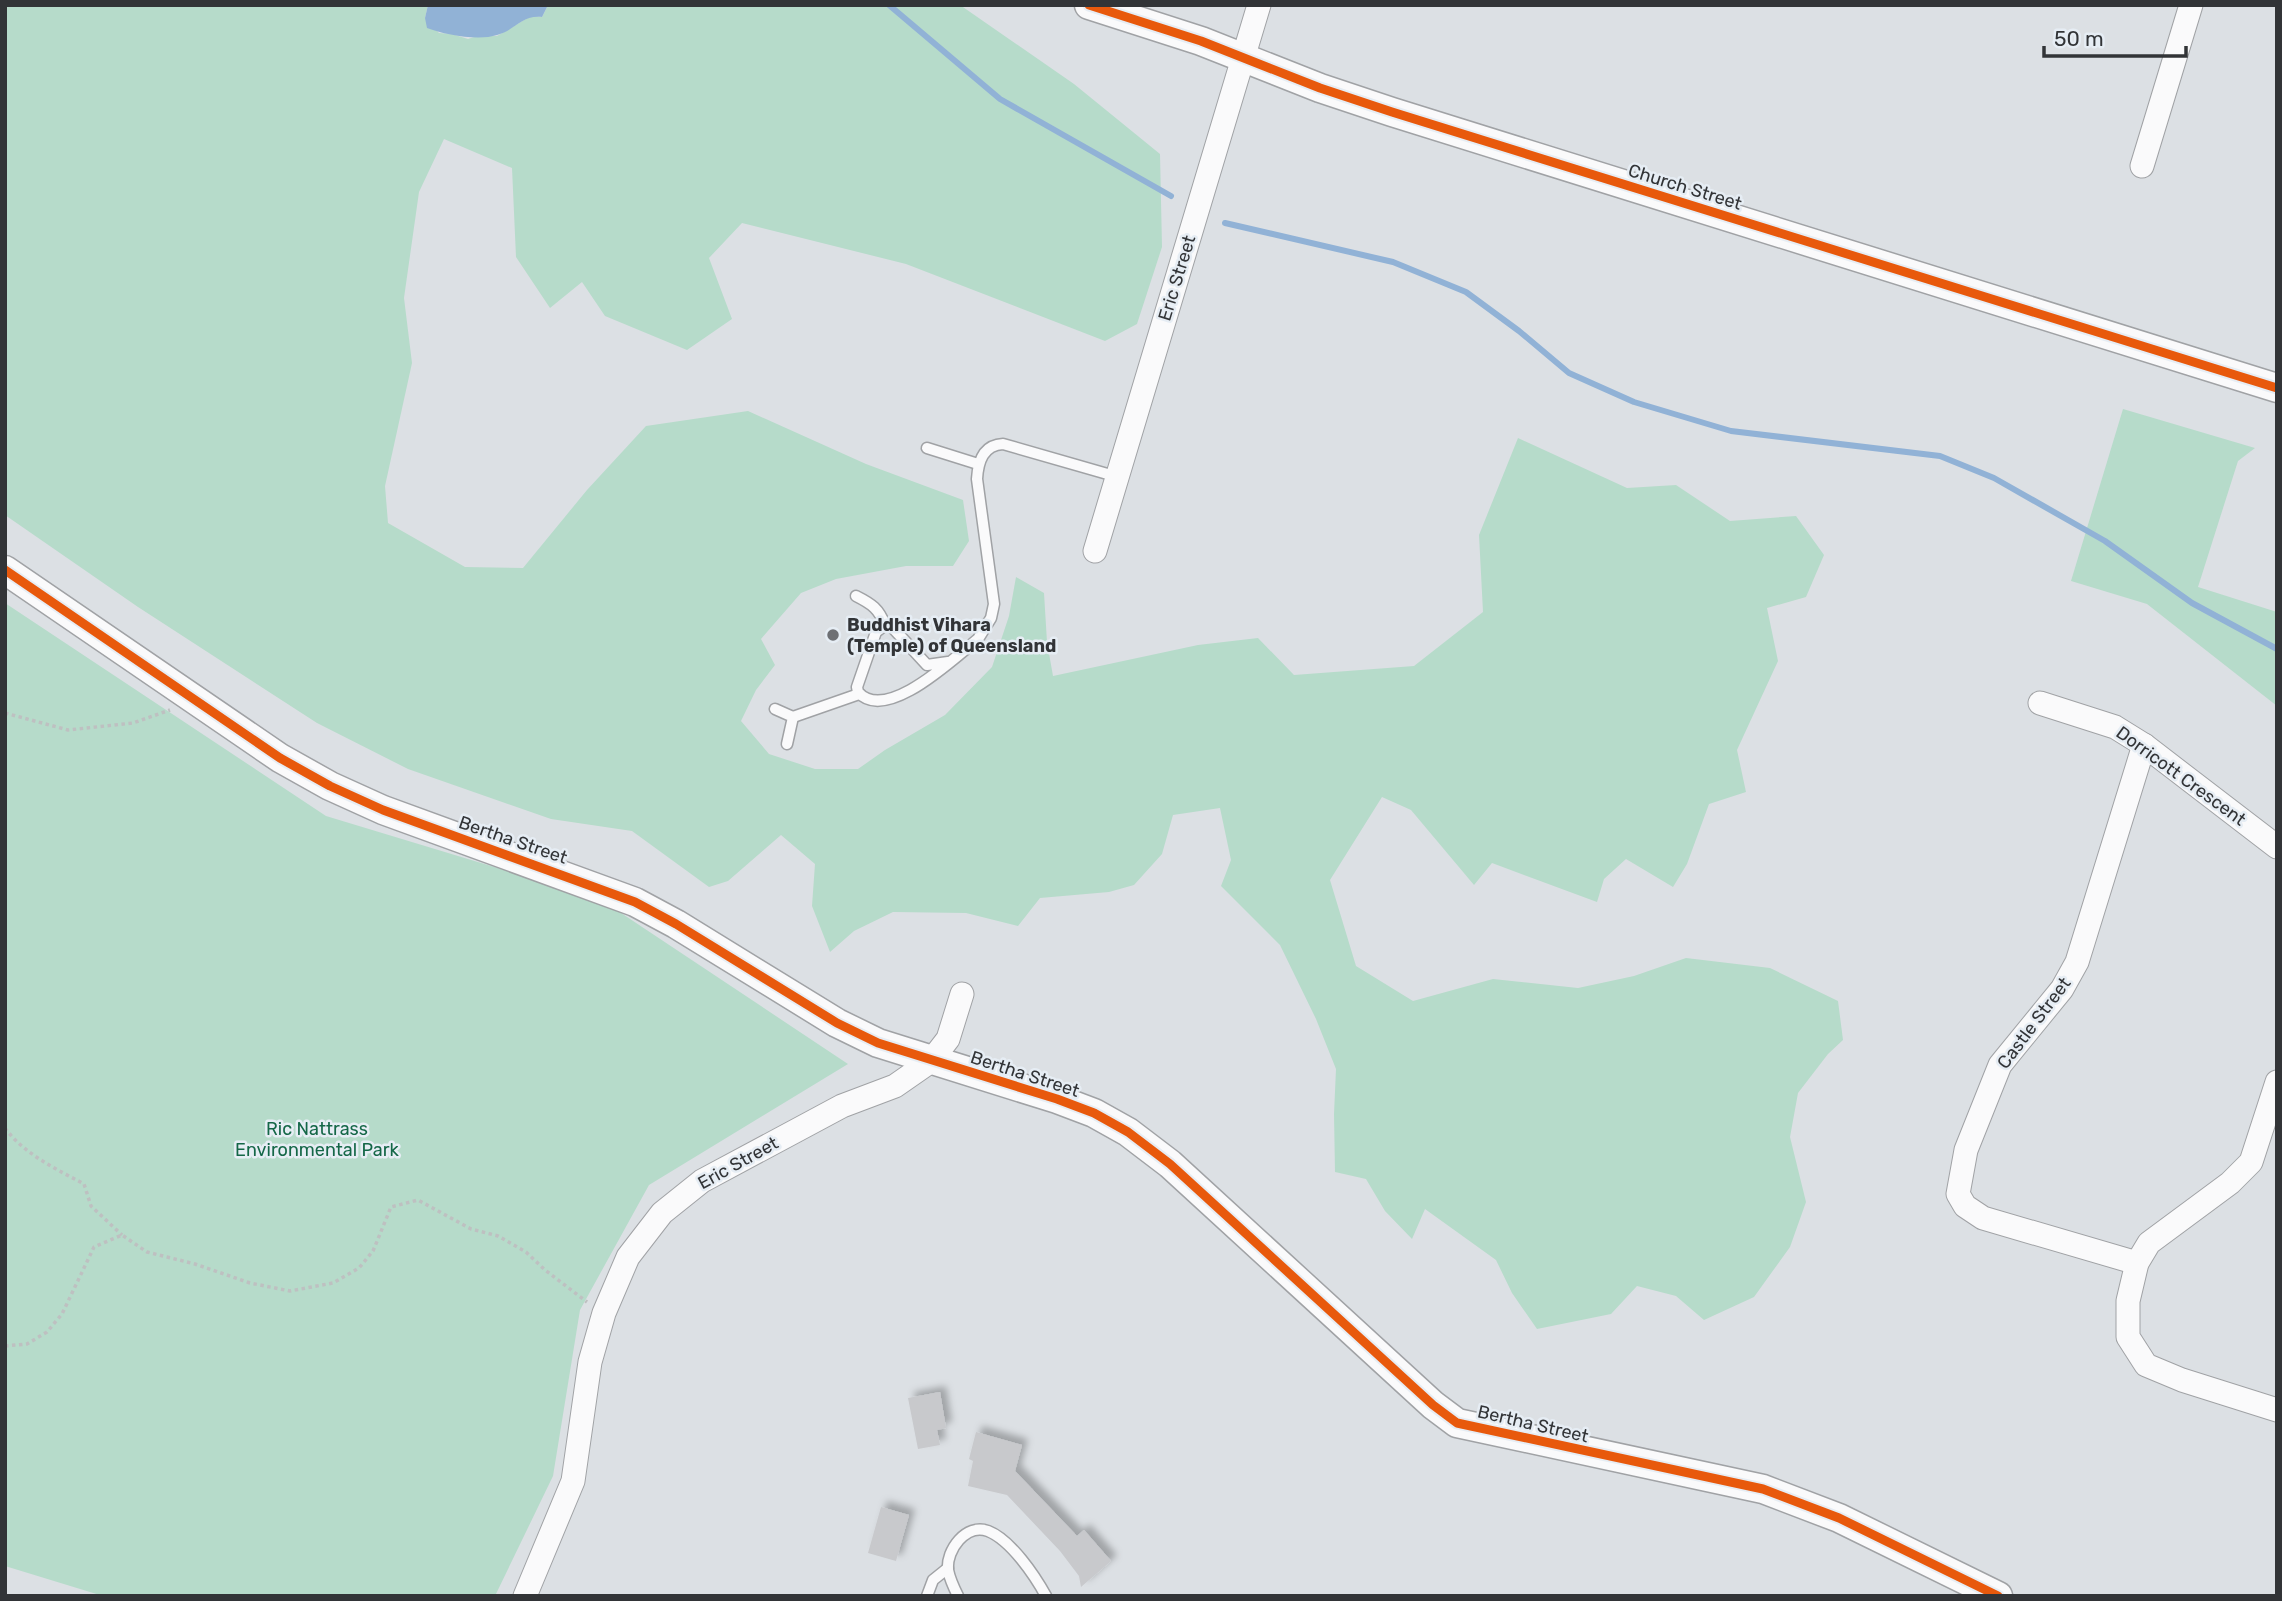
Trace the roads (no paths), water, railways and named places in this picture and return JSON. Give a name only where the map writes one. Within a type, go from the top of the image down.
[{"type":"street","name":"Church Street","points":[[1088,5],[1201,41],[1320,88],[1392,112],[2277,388]]},
{"type":"street","name":"Eric Street","points":[[1095,551],[1259,5]]},
{"type":"street","points":[[2141,166],[2191,5]]},
{"type":"street","name":"Bertha Street","points":[[14,575],[281,758],[330,786],[383,810],[635,902],[676,923],[837,1023],[878,1043],[1057,1099],[1094,1113],[1128,1132],[1170,1164],[1433,1405],[1457,1423],[1763,1489],[1839,1518],[1998,1596]]},
{"type":"street","name":"Dorricott Crescent","points":[[2040,703],[2115,727],[2144,745],[2277,846]]},
{"type":"street","name":"Castle Street","points":[[2137,1262],[1983,1218],[1965,1206],[1958,1194],[1966,1150],[2000,1065],[2062,989],[2077,962],[2144,745]]},
{"type":"street","name":"Eric Street","points":[[525,1596],[573,1481],[590,1362],[604,1313],[628,1257],[662,1213],[702,1181],[842,1106],[894,1086],[931,1061],[948,1039],[962,994]]},
{"type":"street","points":[[2277,1082],[2251,1162],[2230,1183],[2149,1243],[2137,1262],[2127,1301],[2128,1337],[2146,1365],[2182,1380],[2277,1409]]},
{"type":"lane","points":[[948,662],[927,665],[891,626],[885,625],[876,632],[857,687],[859,694],[874,702],[889,700],[921,684],[978,639],[991,618],[994,604],[977,496],[978,464],[988,449],[1003,444],[1118,477]]},
{"type":"lane","points":[[927,448],[978,464]]},
{"type":"lane","points":[[856,596],[873,604],[880,612],[885,625]]},
{"type":"lane","points":[[775,709],[793,717],[859,694]]},
{"type":"lane","points":[[787,744],[793,717]]},
{"type":"lane","points":[[958,1596],[948,1568],[951,1552],[957,1542],[973,1531],[984,1530],[991,1532],[1018,1556],[1036,1578],[1046,1596]]},
{"type":"lane","points":[[927,1596],[933,1580],[948,1568]]},
{"type":"water","points":[[428,5],[548,5],[542,17],[524,20],[504,33],[490,37],[472,37],[427,28],[425,18]]},
{"type":"waterway","points":[[889,5],[1000,99],[1171,196]]},
{"type":"waterway","points":[[1225,223],[1393,262],[1466,292],[1519,331],[1569,373],[1634,402],[1731,431],[1940,456],[1994,478],[2105,541],[2192,603],[2277,649]]},
{"type":"place","name":"Buddhist Vihara (Temple) of Queensland","points":[[833,635]]},
{"type":"park label","name":"Ric Nattrass Environmental Park","points":[[317,1139]]}]
